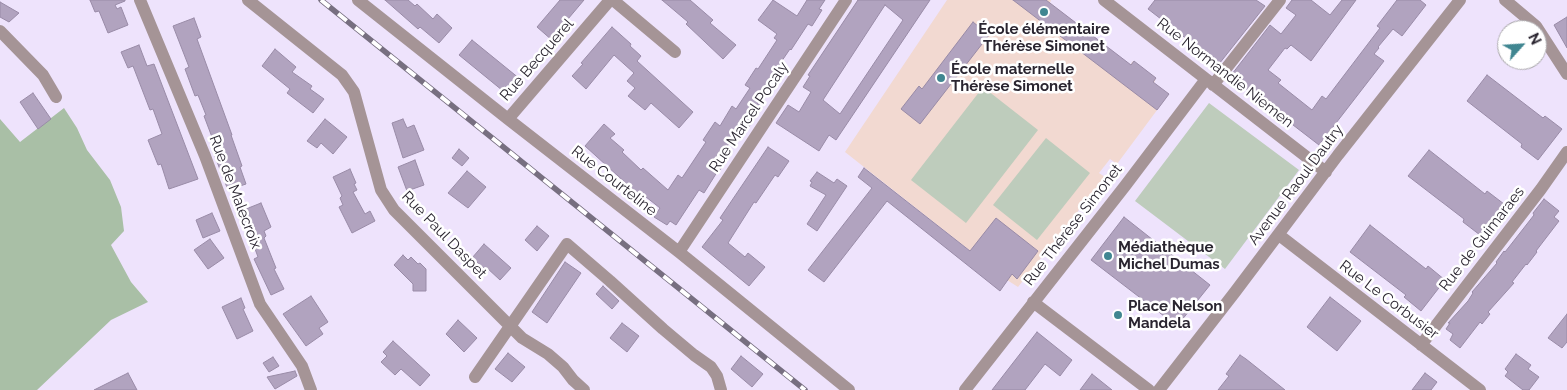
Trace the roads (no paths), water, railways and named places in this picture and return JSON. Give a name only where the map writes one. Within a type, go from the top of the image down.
[{"type":"street","name":"Rue de Malecroix","points":[[140,0],[205,156],[260,304],[302,366],[310,390]]},
{"type":"street","name":"Rue Paul Daspet","points":[[248,0],[342,75],[354,92],[381,190],[394,210],[522,338],[548,354],[584,390]]},
{"type":"street","name":"Rue Courteline","points":[[359,0],[679,252],[849,390]]},
{"type":"street","points":[[611,0],[675,52]]},
{"type":"street","name":"Rue Becquerel","points":[[508,119],[611,0]]},
{"type":"street","name":"Rue Marcel Pocaly","points":[[679,252],[846,0]]},
{"type":"street","name":"Rue Normandie Niemen","points":[[1104,0],[1326,172]]},
{"type":"street","name":"Rue Thérèse Simonet","points":[[964,390],[1125,186],[1280,0]]},
{"type":"street","name":"Avenue Raoul Dautry","points":[[1159,390],[1460,0]]},
{"type":"street","points":[[1506,0],[1536,26],[1567,74]]},
{"type":"street","points":[[0,31],[43,74],[56,98]]},
{"type":"street","name":"Rue de Guimaraes","points":[[1421,345],[1567,152]]},
{"type":"street","name":"Rue Le Corbusier","points":[[1279,235],[1480,390]]},
{"type":"street","points":[[475,377],[566,244],[694,356],[711,367],[717,376],[721,390]]},
{"type":"street","points":[[1029,307],[1148,390]]},
{"type":"railway","points":[[321,0],[805,390]]},
{"type":"place","name":"École élémentaire Thérèse Simonet","points":[[1044,12]]},
{"type":"place","name":"École maternelle Thérèse Simonet","points":[[941,78]]},
{"type":"place","name":"Médiathèque Michel Dumas","points":[[1108,256]]},
{"type":"place","name":"Place Nelson Mandela","points":[[1118,315]]}]
